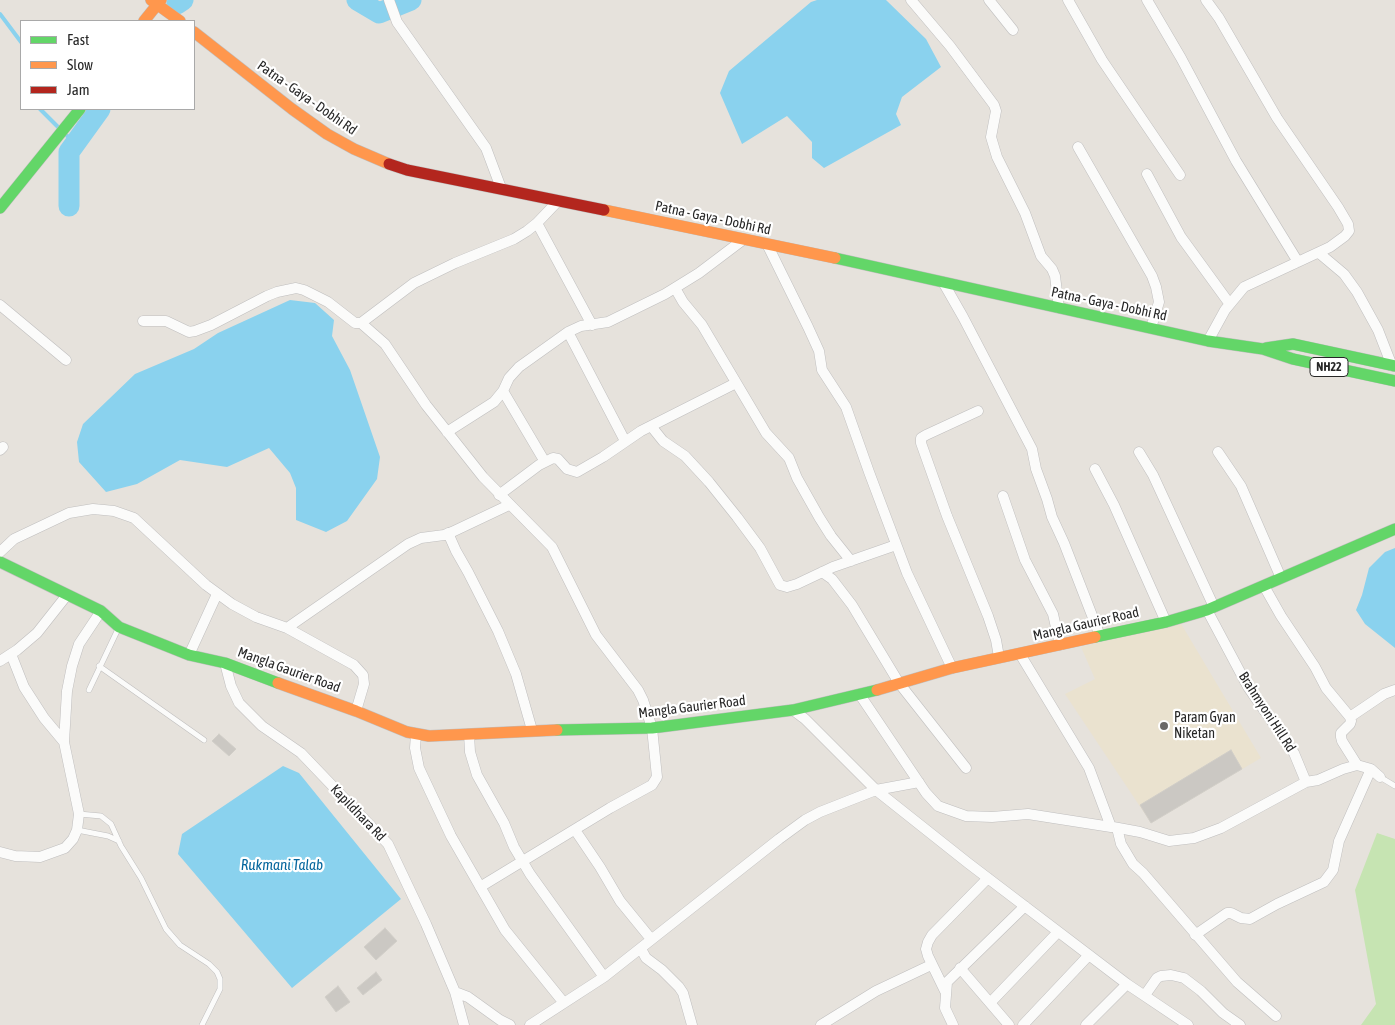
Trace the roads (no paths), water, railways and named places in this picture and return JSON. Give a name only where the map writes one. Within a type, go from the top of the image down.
[{"type":"street","points":[[911,0],[950,46],[994,105],[996,111],[991,137],[997,157],[1025,213],[1041,256],[1052,269],[1055,276],[1058,308]]},
{"type":"street","points":[[989,0],[1013,30]]},
{"type":"street","points":[[1068,0],[1102,60],[1180,175]]},
{"type":"street","points":[[1147,0],[1181,58],[1236,161],[1298,262]]},
{"type":"street","points":[[1206,0],[1219,18],[1277,118],[1348,224],[1349,230],[1345,236],[1319,253],[1244,287],[1230,303],[1208,341]]},
{"type":"street","points":[[145,20],[156,1],[179,20]]},
{"type":"street","points":[[390,2],[394,17],[486,148],[501,188]]},
{"type":"street","name":"Patna - Gaya - Dobhi Rd","points":[[195,33],[327,134],[379,161],[407,170],[744,239],[1208,341],[1263,349],[1293,359],[1395,381]]},
{"type":"street","points":[[0,208],[79,110]]},
{"type":"street","points":[[1078,147],[1154,282],[1159,295],[1159,302],[1151,328]]},
{"type":"street","points":[[1147,174],[1181,237],[1230,303]]},
{"type":"street","points":[[143,321],[166,322],[181,329],[195,331],[211,325],[267,296],[296,288],[328,302],[355,323],[361,323],[414,283],[455,263],[514,239],[537,223],[558,200]]},
{"type":"street","points":[[537,223],[592,325]]},
{"type":"street","points":[[447,432],[485,409],[498,398],[509,378],[519,367],[568,332],[580,326],[608,322],[675,288],[744,239]]},
{"type":"street","points":[[767,244],[819,351],[822,370],[846,407],[907,573],[952,668]]},
{"type":"street","points":[[1319,253],[1344,274],[1357,292],[1378,330],[1393,366]]},
{"type":"street","points":[[943,282],[1032,449],[1036,469],[1052,516],[1100,636]]},
{"type":"street","points":[[675,288],[683,302],[702,326],[766,433],[789,458],[803,489],[825,528],[851,561]]},
{"type":"street","points":[[0,305],[66,360]]},
{"type":"street","points":[[361,323],[385,344],[426,405],[486,481],[552,547],[596,635],[641,695],[652,728],[657,777],[655,781],[480,887]]},
{"type":"street","points":[[568,332],[626,441]]},
{"type":"street","name":"Patna - Gaya - Dobhi Rd","points":[[1263,349],[1293,344],[1393,366]]},
{"type":"street","points":[[499,495],[553,458],[558,460],[567,469],[577,472],[651,426],[736,382]]},
{"type":"street","points":[[503,391],[545,462]]},
{"type":"street","points":[[978,411],[926,435],[921,438],[920,443],[947,516],[988,616],[999,658]]},
{"type":"street","points":[[651,426],[663,441],[685,456],[737,516],[760,548],[780,585],[797,584],[822,572],[896,545]]},
{"type":"street","name":"Brahmyoni Hill Rd","points":[[1139,452],[1153,475],[1210,609],[1248,687],[1294,753],[1306,782]]},
{"type":"street","points":[[1218,452],[1241,486],[1281,578]]},
{"type":"street","points":[[1095,469],[1114,505],[1166,622]]},
{"type":"street","points":[[1003,496],[1027,566],[1052,614],[1060,645]]},
{"type":"street","points":[[286,628],[408,544],[421,538],[448,533],[509,505]]},
{"type":"street","points":[[0,552],[14,539],[69,513],[93,509],[114,511],[134,518],[217,594],[242,610],[286,628],[354,665],[363,675],[364,684],[356,711]]},
{"type":"street","name":"Mangla Gaurier Road","points":[[0,562],[101,611],[120,627],[189,655],[224,663],[356,711],[396,728],[429,736],[532,730],[652,728],[793,710],[860,695],[952,668],[1166,622],[1210,609],[1395,529]]},
{"type":"street","points":[[448,533],[498,631],[516,674],[532,730]]},
{"type":"street","points":[[822,572],[832,580],[852,606],[899,683],[966,768]]},
{"type":"street","points":[[1264,586],[1281,616],[1315,667],[1326,688],[1350,717],[1350,724],[1341,736],[1342,741],[1357,765]]},
{"type":"street","points":[[189,655],[217,594]]},
{"type":"street","points":[[0,661],[12,654],[45,624],[67,595]]},
{"type":"street","points":[[0,852],[15,856],[40,857],[65,848],[78,830],[79,814],[64,742],[67,692],[79,644],[101,611]]},
{"type":"street","points":[[12,654],[24,687],[44,718],[64,742]]},
{"type":"street","points":[[1020,654],[1089,768],[1126,853],[1237,982],[1276,1016]]},
{"type":"street","name":"Kapildhara Rd","points":[[224,663],[231,686],[239,703],[262,726],[301,753],[388,844],[426,924],[455,992],[463,1025]]},
{"type":"street","points":[[1350,717],[1384,694],[1395,690]]},
{"type":"street","points":[[860,695],[932,801],[938,806],[966,816],[992,817],[1028,814],[1140,832],[1169,841],[1194,838],[1221,828],[1306,782],[1318,780],[1342,769],[1357,765],[1371,769],[1380,777]]},
{"type":"street","points":[[793,710],[805,719],[876,790],[1127,984],[1188,1025]]},
{"type":"street","points":[[416,734],[417,757],[423,779],[451,836],[505,930],[564,1003]]},
{"type":"street","points":[[469,734],[470,752],[477,775],[522,860],[604,977]]},
{"type":"street","points":[[1195,935],[1227,913],[1246,920],[1250,919],[1324,882],[1333,870],[1339,841],[1371,769]]},
{"type":"street","points":[[530,1025],[604,977],[805,820],[833,806],[876,790],[919,782]]},
{"type":"street","points":[[575,830],[620,901],[651,939]]},
{"type":"street","points":[[945,991],[931,964],[926,949],[932,935],[988,878]]},
{"type":"street","points":[[953,1025],[945,1008],[947,982],[1024,906]]},
{"type":"street","points":[[990,1003],[1058,932]]},
{"type":"street","points":[[641,949],[646,958],[679,986],[692,1025]]},
{"type":"street","points":[[1023,1025],[1089,955]]},
{"type":"street","points":[[821,1025],[876,991],[931,964]]},
{"type":"street","points":[[960,968],[1009,1025]]},
{"type":"street","points":[[1145,995],[1157,978],[1161,976],[1170,975],[1184,978],[1193,983],[1222,1013],[1240,1025]]},
{"type":"street","points":[[1092,1023],[1127,984]]},
{"type":"street","points":[[455,992],[468,997],[510,1025]]},
{"type":"lane","points":[[89,690],[99,666],[120,627]]},
{"type":"lane","points":[[99,666],[204,740]]},
{"type":"lane","points":[[1380,777],[1395,786]]},
{"type":"lane","points":[[79,814],[101,816],[111,824],[119,842],[142,878],[166,930],[180,945],[209,964],[217,972],[220,979],[220,989],[202,1025]]},
{"type":"lane","points":[[78,830],[108,836],[119,842]]},
{"type":"water","points":[[817,0],[886,0],[926,39],[941,67],[902,97],[896,114],[901,125],[824,168],[812,158],[812,142],[787,116],[742,144],[720,93],[729,71],[811,2]]},
{"type":"water","points":[[290,300],[315,303],[334,320],[332,336],[350,370],[380,457],[377,479],[347,521],[326,532],[296,520],[296,488],[290,473],[269,448],[227,467],[180,460],[137,484],[106,492],[79,462],[77,442],[83,424],[135,374],[194,349],[218,333]]},
{"type":"water","points":[[1395,548],[1395,648],[1365,624],[1356,610],[1369,568],[1385,552]]},
{"type":"water","name":"Rukmani Talab","points":[[283,766],[299,773],[401,899],[292,988],[178,854],[182,834]]},
{"type":"waterway","points":[[177,4],[183,0]]},
{"type":"waterway","points":[[357,0],[379,13],[411,0]]},
{"type":"waterway","points":[[0,14],[20,41]]},
{"type":"waterway","points":[[41,110],[59,128]]},
{"type":"waterway","points":[[69,206],[69,152],[99,110]]},
{"type":"waterway","points":[[64,133],[75,143]]},
{"type":"place","name":"Param Gyan Niketan","points":[[1164,726]]}]
